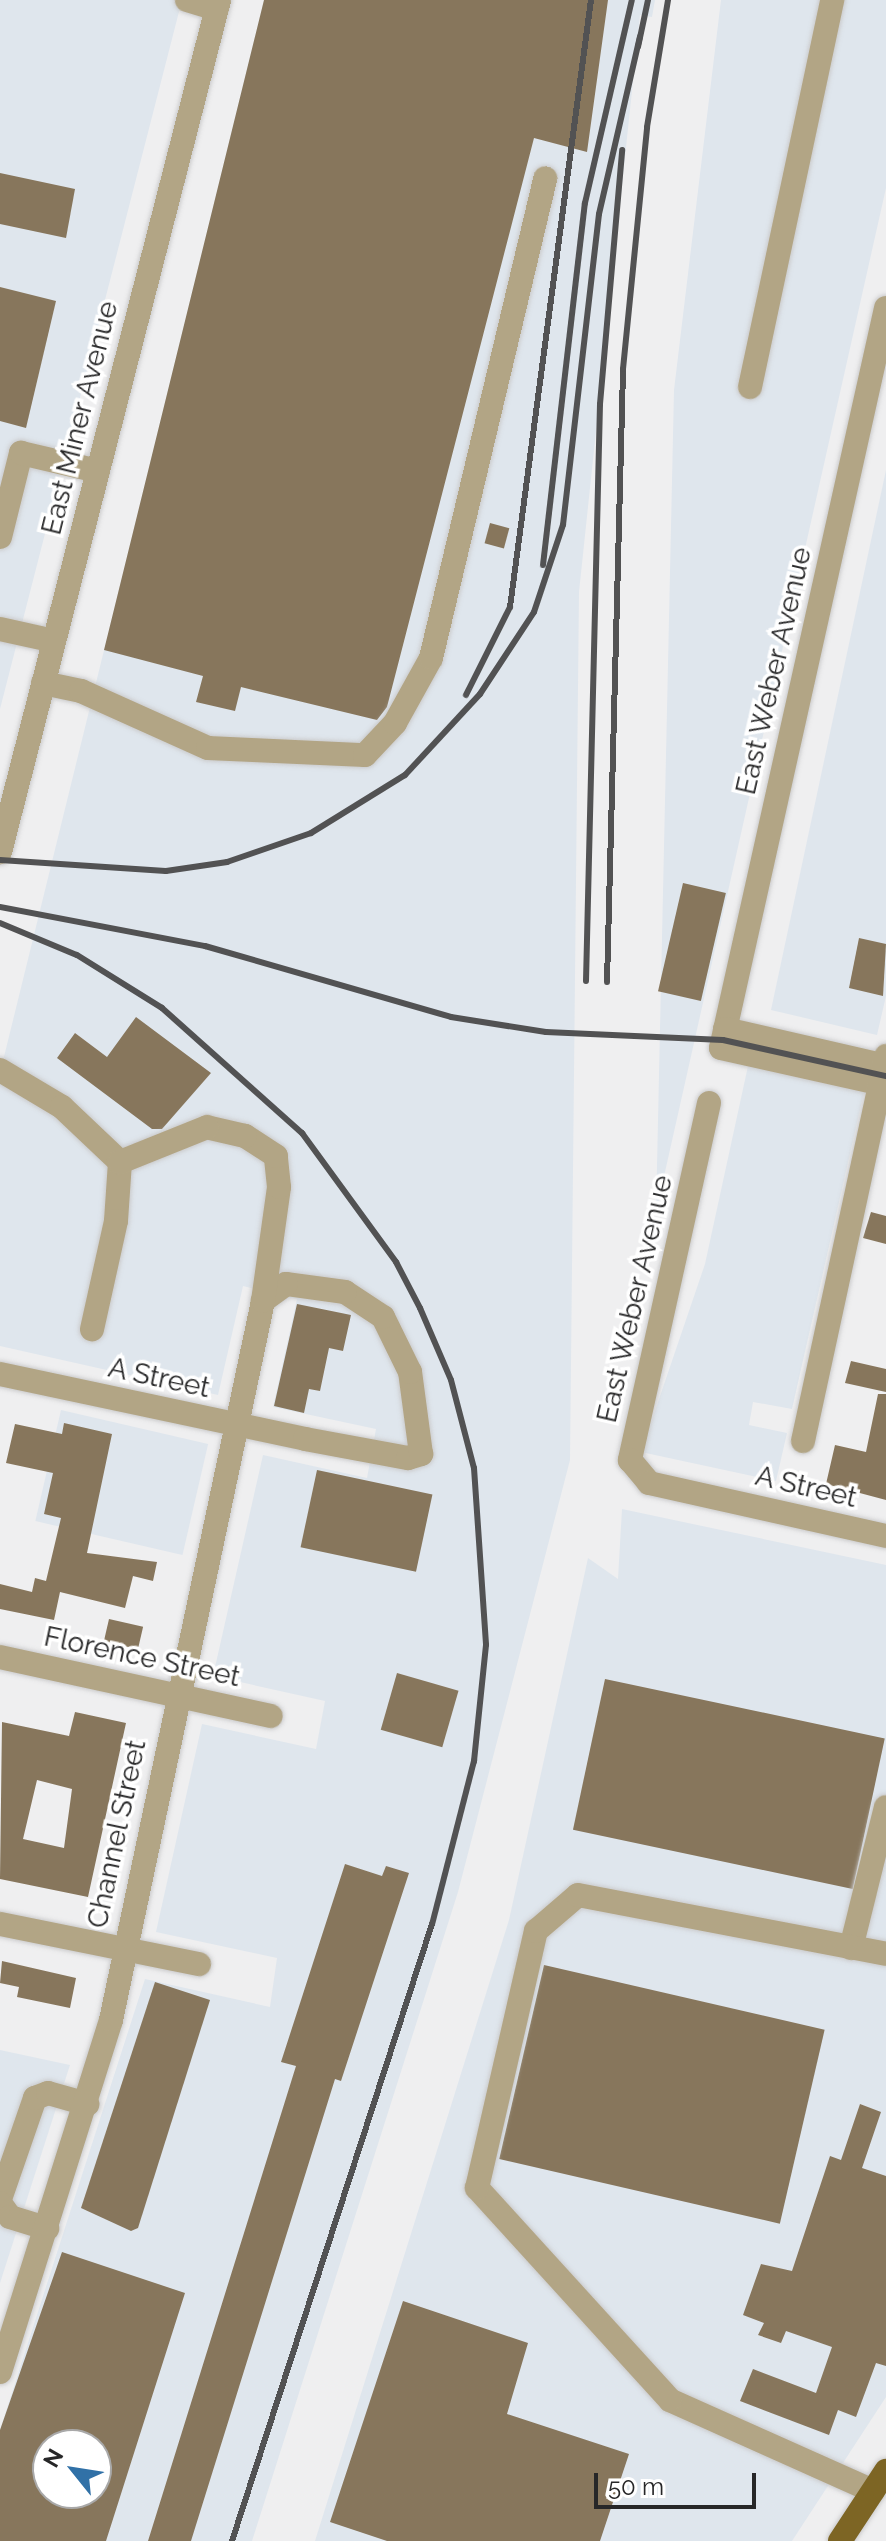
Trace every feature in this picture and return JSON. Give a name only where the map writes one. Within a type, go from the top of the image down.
[{"type":"main road","points":[[840,2541],[880,2481]]},
{"type":"street","points":[[187,0],[218,4]]},
{"type":"street","points":[[750,387],[832,0]]},
{"type":"street","name":"East Miner Avenue","points":[[0,852],[11,760],[43,683],[218,4]]},
{"type":"street","points":[[43,683],[81,691],[208,748],[365,755],[395,723],[431,658],[545,178]]},
{"type":"street","name":"East Weber Avenue","points":[[884,1071],[723,1039],[875,408],[886,308]]},
{"type":"street","points":[[0,537],[21,453],[98,471]]},
{"type":"street","points":[[0,629],[54,641]]},
{"type":"street","points":[[0,1070],[62,1107],[120,1162],[116,1221],[92,1329]]},
{"type":"street","points":[[803,1441],[884,1071]]},
{"type":"street","name":"East Weber Avenue","points":[[630,1460],[709,1103]]},
{"type":"street","name":"Channel Street","points":[[0,2372],[87,2104],[263,1301],[279,1187],[276,1156],[245,1136],[207,1127],[120,1162]]},
{"type":"street","name":"A Street","points":[[0,1374],[305,1439],[408,1458],[421,1454],[410,1372],[383,1317],[345,1292],[286,1284],[263,1301]]},
{"type":"street","name":"A Street","points":[[630,1460],[649,1483],[886,1536]]},
{"type":"street","name":"Florence Street","points":[[0,1657],[271,1716]]},
{"type":"street","points":[[851,1948],[886,1807]]},
{"type":"street","points":[[880,2481],[670,2400],[477,2188],[536,1931],[578,1895],[886,1954]]},
{"type":"street","points":[[0,1924],[199,1964]]},
{"type":"street","points":[[47,2228],[10,2217],[0,2201],[35,2098],[48,2093],[87,2104]]},
{"type":"shaded area","points":[[0,0],[182,0],[0,709]]},
{"type":"shaded area","points":[[264,0],[655,0],[652,17],[640,15],[579,592],[570,1460],[458,1892],[252,2541],[0,2541],[0,2430],[145,1979],[270,2007],[277,1958],[156,1932],[202,1724],[316,1749],[325,1701],[213,1676],[263,1455],[367,1478],[376,1429],[273,1407],[297,1299],[243,1286],[218,1395],[0,1346],[0,1073]]},
{"type":"shaded area","points":[[721,0],[886,0],[886,188],[656,1212],[674,390]]},
{"type":"shaded area","points":[[886,470],[886,996],[877,1035],[771,1010]]},
{"type":"shaded area","points":[[748,1066],[864,1092],[792,1409],[753,1402],[749,1425],[787,1433],[776,1481],[641,1452],[705,1264]]},
{"type":"shaded area","points":[[61,1410],[208,1444],[182,1555],[35,1521]]},
{"type":"shaded area","points":[[622,1509],[886,1565],[886,2397],[792,2541],[315,2541],[509,1920],[588,1558],[618,1579]]},
{"type":"shaded area","points":[[0,2050],[70,2065],[0,2283]]},
{"type":"building","points":[[264,0],[608,0],[587,152],[534,138],[387,707],[377,720],[241,687],[235,711],[196,702],[203,676],[104,650]]},
{"type":"building","points":[[0,173],[75,189],[66,238],[0,224]]},
{"type":"building","points":[[0,287],[56,301],[26,428],[0,421]]},
{"type":"building","points":[[490,523],[509,528],[504,548],[485,543]]},
{"type":"building","points":[[683,883],[726,893],[701,1001],[658,991]]},
{"type":"building","points":[[859,938],[886,944],[883,996],[849,988]]},
{"type":"building","points":[[136,1017],[211,1073],[162,1129],[152,1129],[57,1058],[75,1033],[107,1057]]},
{"type":"building","points":[[871,1212],[886,1216],[886,1244],[863,1238]]},
{"type":"building","points":[[297,1304],[351,1315],[343,1351],[329,1348],[320,1391],[309,1389],[304,1413],[274,1406]]},
{"type":"building","points":[[851,1361],[886,1369],[886,1392],[845,1383]]},
{"type":"building","points":[[878,1394],[886,1394],[886,1500],[826,1484],[835,1445],[866,1452]]},
{"type":"building","points":[[64,1423],[112,1434],[87,1553],[157,1562],[153,1581],[133,1576],[125,1608],[60,1592],[54,1620],[0,1609],[0,1584],[32,1592],[35,1578],[46,1581],[61,1518],[44,1514],[53,1473],[6,1463],[15,1424],[62,1434]]},
{"type":"building","points":[[317,1470],[432,1495],[416,1572],[301,1547]]},
{"type":"building","points":[[109,1619],[143,1627],[138,1649],[104,1641]]},
{"type":"building","points":[[397,1673],[459,1691],[442,1747],[381,1730]]},
{"type":"building","points":[[605,1679],[885,1738],[853,1889],[573,1830]]},
{"type":"building","points":[[75,1712],[126,1723],[88,1897],[0,1879],[2,1722],[69,1736]],"holes":[[[37,1780],[72,1789],[64,1848],[23,1839]]]},
{"type":"building","points":[[345,1864],[382,1876],[386,1866],[409,1873],[341,2081],[335,2079],[191,2541],[148,2541],[296,2066],[281,2062]]},
{"type":"building","points":[[2,1961],[76,1978],[70,2008],[17,1997],[19,1987],[0,1983]]},
{"type":"building","points":[[544,1965],[825,2030],[780,2224],[499,2159]]},
{"type":"building","points":[[155,1982],[210,2000],[138,2228],[131,2231],[81,2208]]},
{"type":"building","points":[[860,2104],[881,2112],[862,2168],[886,2176],[886,2366],[876,2363],[856,2417],[838,2410],[829,2435],[740,2401],[753,2369],[816,2393],[832,2347],[786,2331],[781,2343],[758,2335],[764,2323],[743,2315],[761,2264],[792,2271],[830,2156],[841,2160]]},
{"type":"building","points":[[62,2252],[185,2293],[106,2541],[0,2541],[0,2430]]},
{"type":"building","points":[[403,2301],[528,2343],[507,2414],[629,2454],[600,2541],[387,2541],[330,2522]]},
{"type":"railway","points":[[466,695],[510,607],[591,0]]},
{"type":"railway","points":[[543,565],[585,203],[632,0]]},
{"type":"railway","points":[[638,47],[648,0]]},
{"type":"railway","points":[[607,982],[623,369],[647,127],[668,0]]},
{"type":"railway","points":[[0,860],[166,871],[227,862],[311,833],[405,775],[480,694],[534,612],[563,525],[599,214],[640,37]]},
{"type":"railway","points":[[586,981],[600,404],[622,150]]},
{"type":"railway","points":[[0,907],[205,946],[451,1017],[546,1032],[723,1040],[886,1076]]},
{"type":"railway","points":[[0,923],[77,955],[162,1008],[302,1133],[396,1262],[420,1308],[451,1380],[474,1468],[486,1645],[474,1761],[432,1924],[232,2541]]}]
